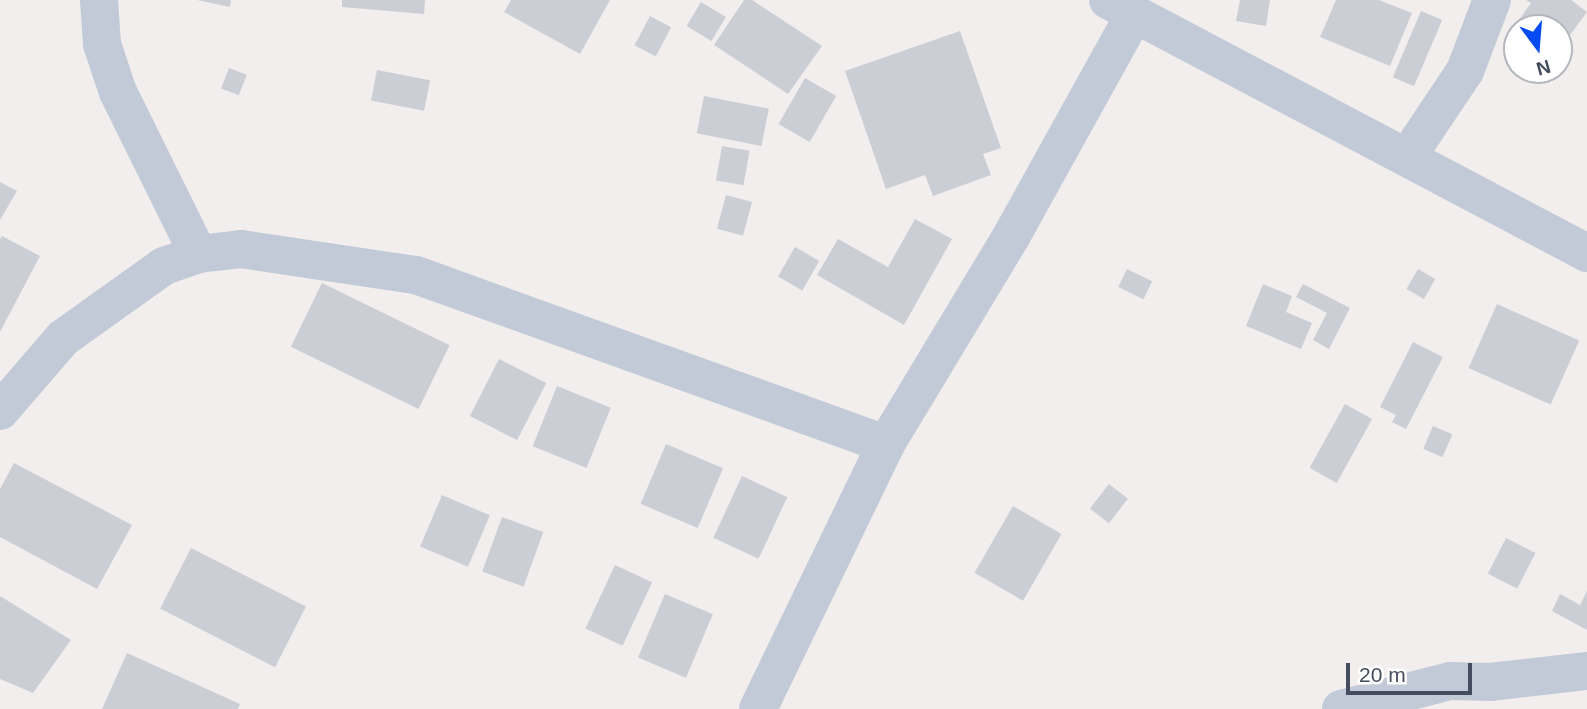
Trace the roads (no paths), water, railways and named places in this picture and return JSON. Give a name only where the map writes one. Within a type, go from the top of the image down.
[{"type":"street","points":[[99,0],[102,44],[118,92],[198,254]]},
{"type":"street","points":[[1408,156],[1465,71],[1492,0]]},
{"type":"street","points":[[758,709],[886,444],[1012,235],[1121,8],[1408,156],[1587,253]]},
{"type":"street","points":[[0,411],[63,338],[163,266],[198,254],[241,249],[416,275],[886,444]]},
{"type":"street","points":[[1341,709],[1450,681],[1490,682],[1587,671]]}]
